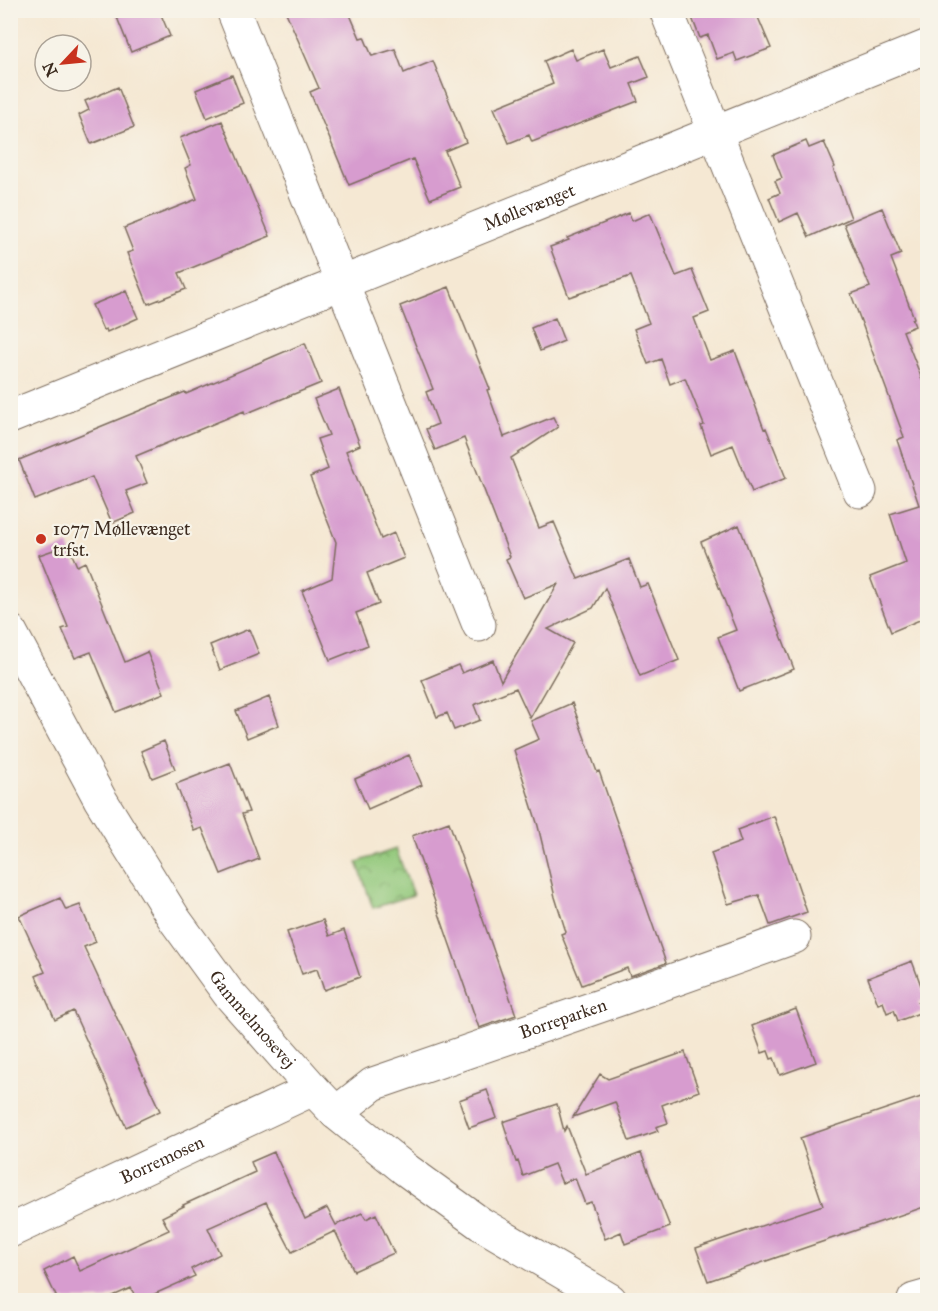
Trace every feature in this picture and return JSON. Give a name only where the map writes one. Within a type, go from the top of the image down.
[{"type":"street","points":[[233,10],[479,625]]},
{"type":"street","points":[[666,10],[860,491]]},
{"type":"street","name":"Møllevænget","points":[[10,417],[927,46]]},
{"type":"street","name":"Gammelmosevej","points":[[10,631],[100,799],[175,920],[229,994],[313,1089],[336,1113],[405,1169],[481,1224],[610,1300]]},
{"type":"street","name":"Borreparken","points":[[336,1113],[373,1084],[794,937]]},
{"type":"street","name":"Borremosen","points":[[10,1231],[313,1089]]},
{"type":"street","points":[[914,1300],[927,1296]]},
{"type":"green space","points":[[396,849],[413,895],[373,908],[357,862]]},
{"type":"building","points":[[114,10],[159,10],[170,36],[131,52]]},
{"type":"building","points":[[285,10],[348,10],[360,38],[364,37],[372,56],[395,49],[404,73],[433,61],[466,142],[445,151],[460,187],[430,199],[413,159],[349,185],[310,92],[319,88]]},
{"type":"building","points":[[689,10],[765,10],[757,15],[771,48],[737,61],[734,53],[717,59],[708,35],[700,38]]},
{"type":"building","points":[[571,49],[576,60],[603,49],[611,67],[640,56],[649,77],[631,84],[638,101],[532,142],[529,135],[509,143],[494,108],[553,84],[544,61]]},
{"type":"building","points":[[232,75],[243,103],[207,118],[196,90]]},
{"type":"building","points":[[118,87],[134,127],[91,144],[79,115],[89,110],[85,101]]},
{"type":"building","points":[[222,121],[270,236],[179,273],[186,289],[148,304],[127,253],[133,251],[124,228],[197,199],[185,168],[191,165],[180,138]]},
{"type":"building","points":[[806,141],[809,148],[824,142],[835,167],[833,168],[851,218],[809,237],[798,213],[779,222],[769,198],[780,193],[775,181],[782,178],[773,155]]},
{"type":"building","points":[[882,208],[901,254],[891,258],[914,318],[912,319],[915,326],[903,331],[927,392],[927,617],[891,632],[870,577],[906,563],[890,514],[919,505],[897,440],[904,437],[851,294],[870,287],[844,224]]},
{"type":"building","points":[[629,213],[632,221],[650,213],[676,276],[692,270],[709,312],[694,318],[710,360],[735,351],[764,429],[766,428],[786,478],[752,492],[733,445],[711,454],[701,426],[704,425],[685,378],[670,384],[661,359],[648,364],[634,329],[649,323],[631,276],[569,297],[550,247]]},
{"type":"building","points":[[449,287],[490,389],[487,390],[504,437],[553,417],[558,427],[511,458],[539,528],[554,522],[578,579],[629,559],[640,587],[648,584],[679,660],[640,676],[605,588],[593,608],[548,629],[573,643],[530,718],[516,688],[474,705],[480,720],[454,730],[447,713],[437,717],[422,680],[458,665],[462,673],[493,660],[501,681],[558,584],[523,598],[506,559],[510,557],[464,438],[435,450],[426,429],[438,424],[426,392],[433,389],[400,306]]},
{"type":"building","points":[[126,291],[138,318],[107,332],[106,329],[103,330],[92,305]]},
{"type":"building","points":[[555,318],[564,341],[540,351],[531,328]]},
{"type":"building","points":[[305,343],[321,383],[245,414],[244,411],[136,456],[147,483],[126,491],[135,513],[112,523],[92,477],[35,500],[19,460],[185,392],[186,394]]},
{"type":"building","points":[[339,389],[360,445],[346,451],[381,539],[394,533],[404,558],[367,573],[379,604],[356,613],[368,645],[330,660],[302,591],[332,578],[336,542],[310,477],[328,469],[317,439],[329,435],[314,399]]},
{"type":"building","points":[[739,525],[794,669],[739,691],[718,637],[736,630],[701,542]]},
{"type":"building","points":[[68,545],[77,566],[85,562],[125,662],[147,652],[164,693],[116,712],[91,652],[75,658],[62,629],[68,627],[39,555]]},
{"type":"building","points":[[249,629],[259,654],[220,670],[210,645]]},
{"type":"building","points":[[269,697],[279,725],[247,738],[236,711]]},
{"type":"building","points":[[572,703],[597,772],[599,771],[666,963],[630,976],[627,968],[582,985],[561,934],[566,932],[538,826],[514,750],[539,739],[531,721]]},
{"type":"building","points":[[164,741],[175,769],[152,778],[141,751]]},
{"type":"building","points":[[409,755],[422,785],[368,809],[355,779]]},
{"type":"building","points":[[230,763],[249,812],[242,814],[259,859],[221,874],[202,828],[194,831],[176,784]]},
{"type":"building","points":[[774,816],[807,912],[770,925],[759,895],[728,904],[711,853],[741,842],[737,830]]},
{"type":"building","points":[[449,822],[516,1015],[479,1028],[412,836]]},
{"type":"building","points":[[60,898],[66,910],[80,905],[96,942],[84,947],[160,1111],[126,1127],[73,1011],[55,1020],[36,976],[45,972],[19,916]]},
{"type":"building","points":[[323,920],[329,936],[344,930],[360,977],[324,990],[317,969],[302,974],[287,932]]},
{"type":"building","points":[[912,961],[926,999],[918,1002],[922,1012],[898,1021],[894,1010],[887,1013],[883,1002],[878,1004],[868,978]]},
{"type":"building","points":[[796,1009],[816,1062],[780,1075],[774,1058],[771,1059],[768,1051],[762,1053],[752,1026]]},
{"type":"building","points":[[685,1052],[699,1091],[662,1105],[668,1123],[656,1127],[658,1131],[629,1141],[615,1102],[573,1117],[600,1074],[608,1079]]},
{"type":"building","points":[[487,1090],[497,1118],[469,1128],[459,1100]]},
{"type":"building","points":[[927,1095],[927,1206],[708,1281],[696,1248],[823,1205],[800,1138]]},
{"type":"building","points":[[557,1104],[564,1131],[567,1126],[586,1174],[641,1153],[670,1227],[625,1244],[621,1232],[605,1239],[591,1202],[585,1204],[575,1178],[562,1183],[554,1164],[523,1176],[503,1122]]},
{"type":"building","points":[[274,1152],[305,1219],[327,1208],[336,1225],[362,1213],[366,1219],[376,1214],[394,1253],[354,1271],[335,1231],[292,1252],[266,1202],[208,1228],[220,1254],[191,1269],[195,1276],[141,1300],[137,1300],[131,1288],[104,1300],[58,1300],[44,1271],[73,1256],[80,1271],[169,1230],[162,1217],[255,1172],[251,1162]]},
{"type":"place","name":"1077 Møllevænget trfst.","points":[[41,539]]}]
